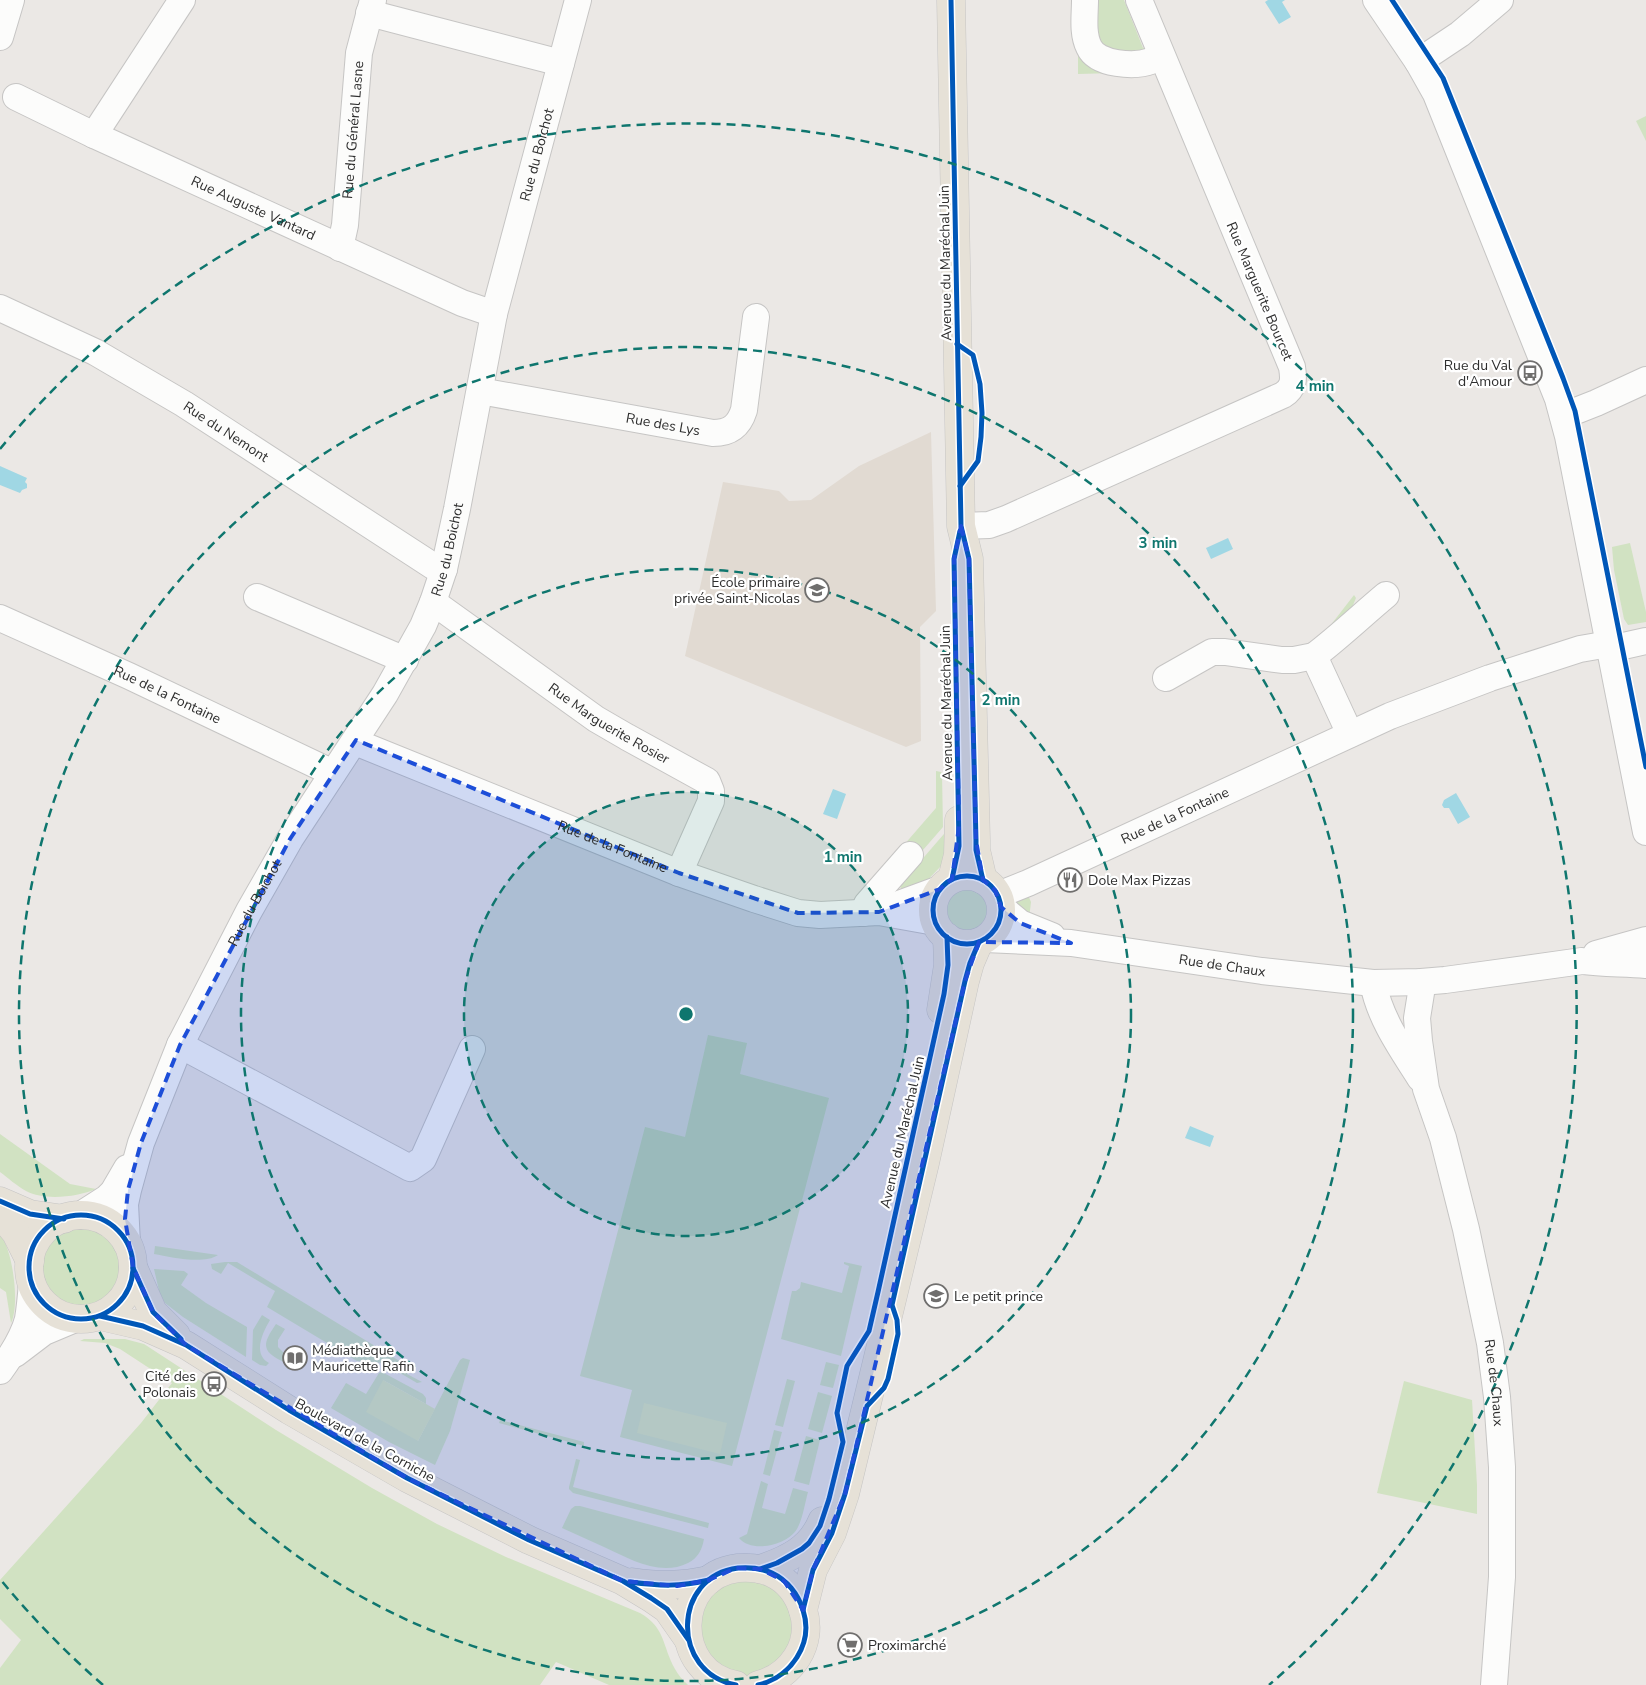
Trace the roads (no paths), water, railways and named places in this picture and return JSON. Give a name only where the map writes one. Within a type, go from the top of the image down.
[{"type":"main road","name":"Avenue du Maréchal Juin","points":[[951,0],[961,526],[969,559],[975,832],[976,850],[994,894]]},
{"type":"main road","name":"Avenue du Maréchal Juin","points":[[946,884],[958,855],[960,826],[954,559],[961,526]]},
{"type":"main road","points":[[961,876],[970,876],[994,894],[999,923],[993,932],[982,940],[969,944],[960,943],[941,929],[933,905],[946,884],[961,876]]},
{"type":"main road","name":"Avenue du Maréchal Juin","points":[[760,1569],[793,1556],[809,1543],[820,1526],[829,1499],[878,1292],[944,994],[948,965],[941,929]]},
{"type":"main road","name":"Avenue du Maréchal Juin","points":[[803,1610],[813,1570],[832,1533],[850,1476],[925,1163],[965,981],[970,963],[982,940]]},
{"type":"main road","points":[[0,1201],[30,1214],[94,1217],[107,1223],[119,1232],[153,1312],[186,1344]]},
{"type":"main road","points":[[0,1213],[16,1233],[31,1272],[35,1291],[45,1304],[59,1314],[87,1317],[115,1306],[126,1293],[132,1276],[130,1256]]},
{"type":"main road","points":[[31,1272],[34,1246],[44,1232],[50,1226],[72,1217]]},
{"type":"main road","name":"Boulevard de la Corniche","points":[[87,1317],[143,1326],[186,1344],[288,1410],[407,1478],[529,1540],[623,1581]]},
{"type":"main road","points":[[726,1683],[709,1673],[691,1650],[687,1622],[690,1606],[698,1592],[709,1580],[736,1568],[748,1567],[769,1572],[784,1581],[796,1594],[806,1622],[804,1642],[796,1660],[784,1678],[776,1678],[758,1685]]},
{"type":"main road","points":[[623,1581],[659,1586],[684,1585],[709,1580]]},
{"type":"main road","points":[[623,1581],[667,1609],[688,1639]]},
{"type":"street","points":[[0,37],[11,0]]},
{"type":"street","points":[[94,135],[182,0]]},
{"type":"street","name":"Rue du Boichot","points":[[130,1256],[125,1204],[141,1143],[180,1045],[249,911],[290,839],[356,740],[405,660],[433,602],[444,569],[494,314],[578,0]]},
{"type":"street","points":[[1085,0],[1087,40],[1089,47],[1099,58],[1135,64],[1150,62],[1161,56]]},
{"type":"street","name":"Rue Marguerite Bourcet","points":[[961,526],[989,525],[1006,519],[1283,395],[1294,384],[1292,367],[1139,0]]},
{"type":"street","points":[[1376,0],[1418,62],[1440,103],[1563,416],[1646,832]]},
{"type":"street","points":[[1418,62],[1460,34],[1500,0]]},
{"type":"street","name":"Rue du Général Lasne","points":[[340,248],[345,225],[359,53],[371,6],[561,63]]},
{"type":"street","name":"Rue Auguste Vantard","points":[[16,97],[340,248],[462,303],[494,314]]},
{"type":"street","name":"Rue du Nemont","points":[[0,308],[95,352],[184,404],[434,566],[444,569]]},
{"type":"street","name":"Rue des Lys","points":[[480,391],[713,433],[726,432],[733,429],[739,423],[744,410],[756,317]]},
{"type":"street","points":[[1563,416],[1646,380]]},
{"type":"street","points":[[1166,678],[1212,652],[1282,660],[1314,656],[1386,595]]},
{"type":"street","points":[[257,597],[405,660]]},
{"type":"street","name":"Rue Marguerite Rosier","points":[[433,602],[596,719],[707,781],[712,791],[711,801],[679,873]]},
{"type":"street","name":"Rue de la Fontaine","points":[[0,618],[138,680],[333,773]]},
{"type":"street","name":"Rue de la Fontaine","points":[[994,894],[1028,883],[1390,716],[1490,678],[1580,649],[1646,641]]},
{"type":"street","points":[[1314,656],[1350,734]]},
{"type":"street","name":"Rue de la Fontaine","points":[[356,740],[365,746],[679,873],[798,913],[820,915],[871,912],[941,929]]},
{"type":"street","points":[[871,912],[867,904],[910,855]]},
{"type":"street","name":"Rue de la Fontaine","points":[[871,912],[946,884]]},
{"type":"street","name":"Rue de Chaux","points":[[994,894],[1020,923],[1033,930],[1071,943]]},
{"type":"street","name":"Rue de Chaux","points":[[982,940],[1071,943],[1262,971],[1373,983],[1421,982],[1582,961],[1597,963],[1625,962],[1646,965]]},
{"type":"street","name":"Rue de Chaux","points":[[1582,961],[1595,954],[1646,940]]},
{"type":"street","name":"Rue de Chaux","points":[[1421,982],[1417,1018],[1418,1042],[1426,1089],[1443,1138],[1466,1229],[1490,1343],[1497,1397],[1502,1467],[1502,1577],[1494,1685]]},
{"type":"street","name":"Rue de Chaux","points":[[1373,983],[1376,1000],[1385,1022],[1426,1089]]},
{"type":"street","points":[[180,1045],[410,1168],[423,1159],[472,1049]]},
{"type":"street","name":"Rue du Boichot","points":[[72,1217],[107,1198],[113,1192],[141,1143]]},
{"type":"street","points":[[4,1366],[23,1332],[27,1319],[31,1272]]},
{"type":"street","points":[[4,1366],[33,1338],[44,1332],[87,1317]]},
{"type":"water","points":[[1268,0],[1285,0],[1282,2],[1291,17],[1279,24],[1265,2]]},
{"type":"water","points":[[0,466],[27,478],[25,482],[27,488],[20,493],[0,485]]},
{"type":"water","points":[[1228,538],[1233,549],[1211,559],[1206,548]]},
{"type":"water","points":[[833,789],[846,794],[837,819],[823,814]]},
{"type":"water","points":[[1456,793],[1470,817],[1458,824],[1449,808],[1444,808],[1442,805],[1444,800]]},
{"type":"water","points":[[1190,1126],[1214,1136],[1210,1147],[1185,1138]]},
{"type":"place","name":"Rue du Val d'Amour","points":[[1530,373]]},
{"type":"place","name":"École primaire privée Saint-Nicolas","points":[[817,590]]},
{"type":"place","name":"Dole Max Pizzas","points":[[1070,880]]},
{"type":"place","name":"Le petit prince","points":[[936,1296]]},
{"type":"place","name":"Médiathèque Mauricette Rafin","points":[[295,1358]]},
{"type":"place","name":"Cité des Polonais","points":[[214,1384]]},
{"type":"place","name":"Proximarché","points":[[850,1645]]}]
